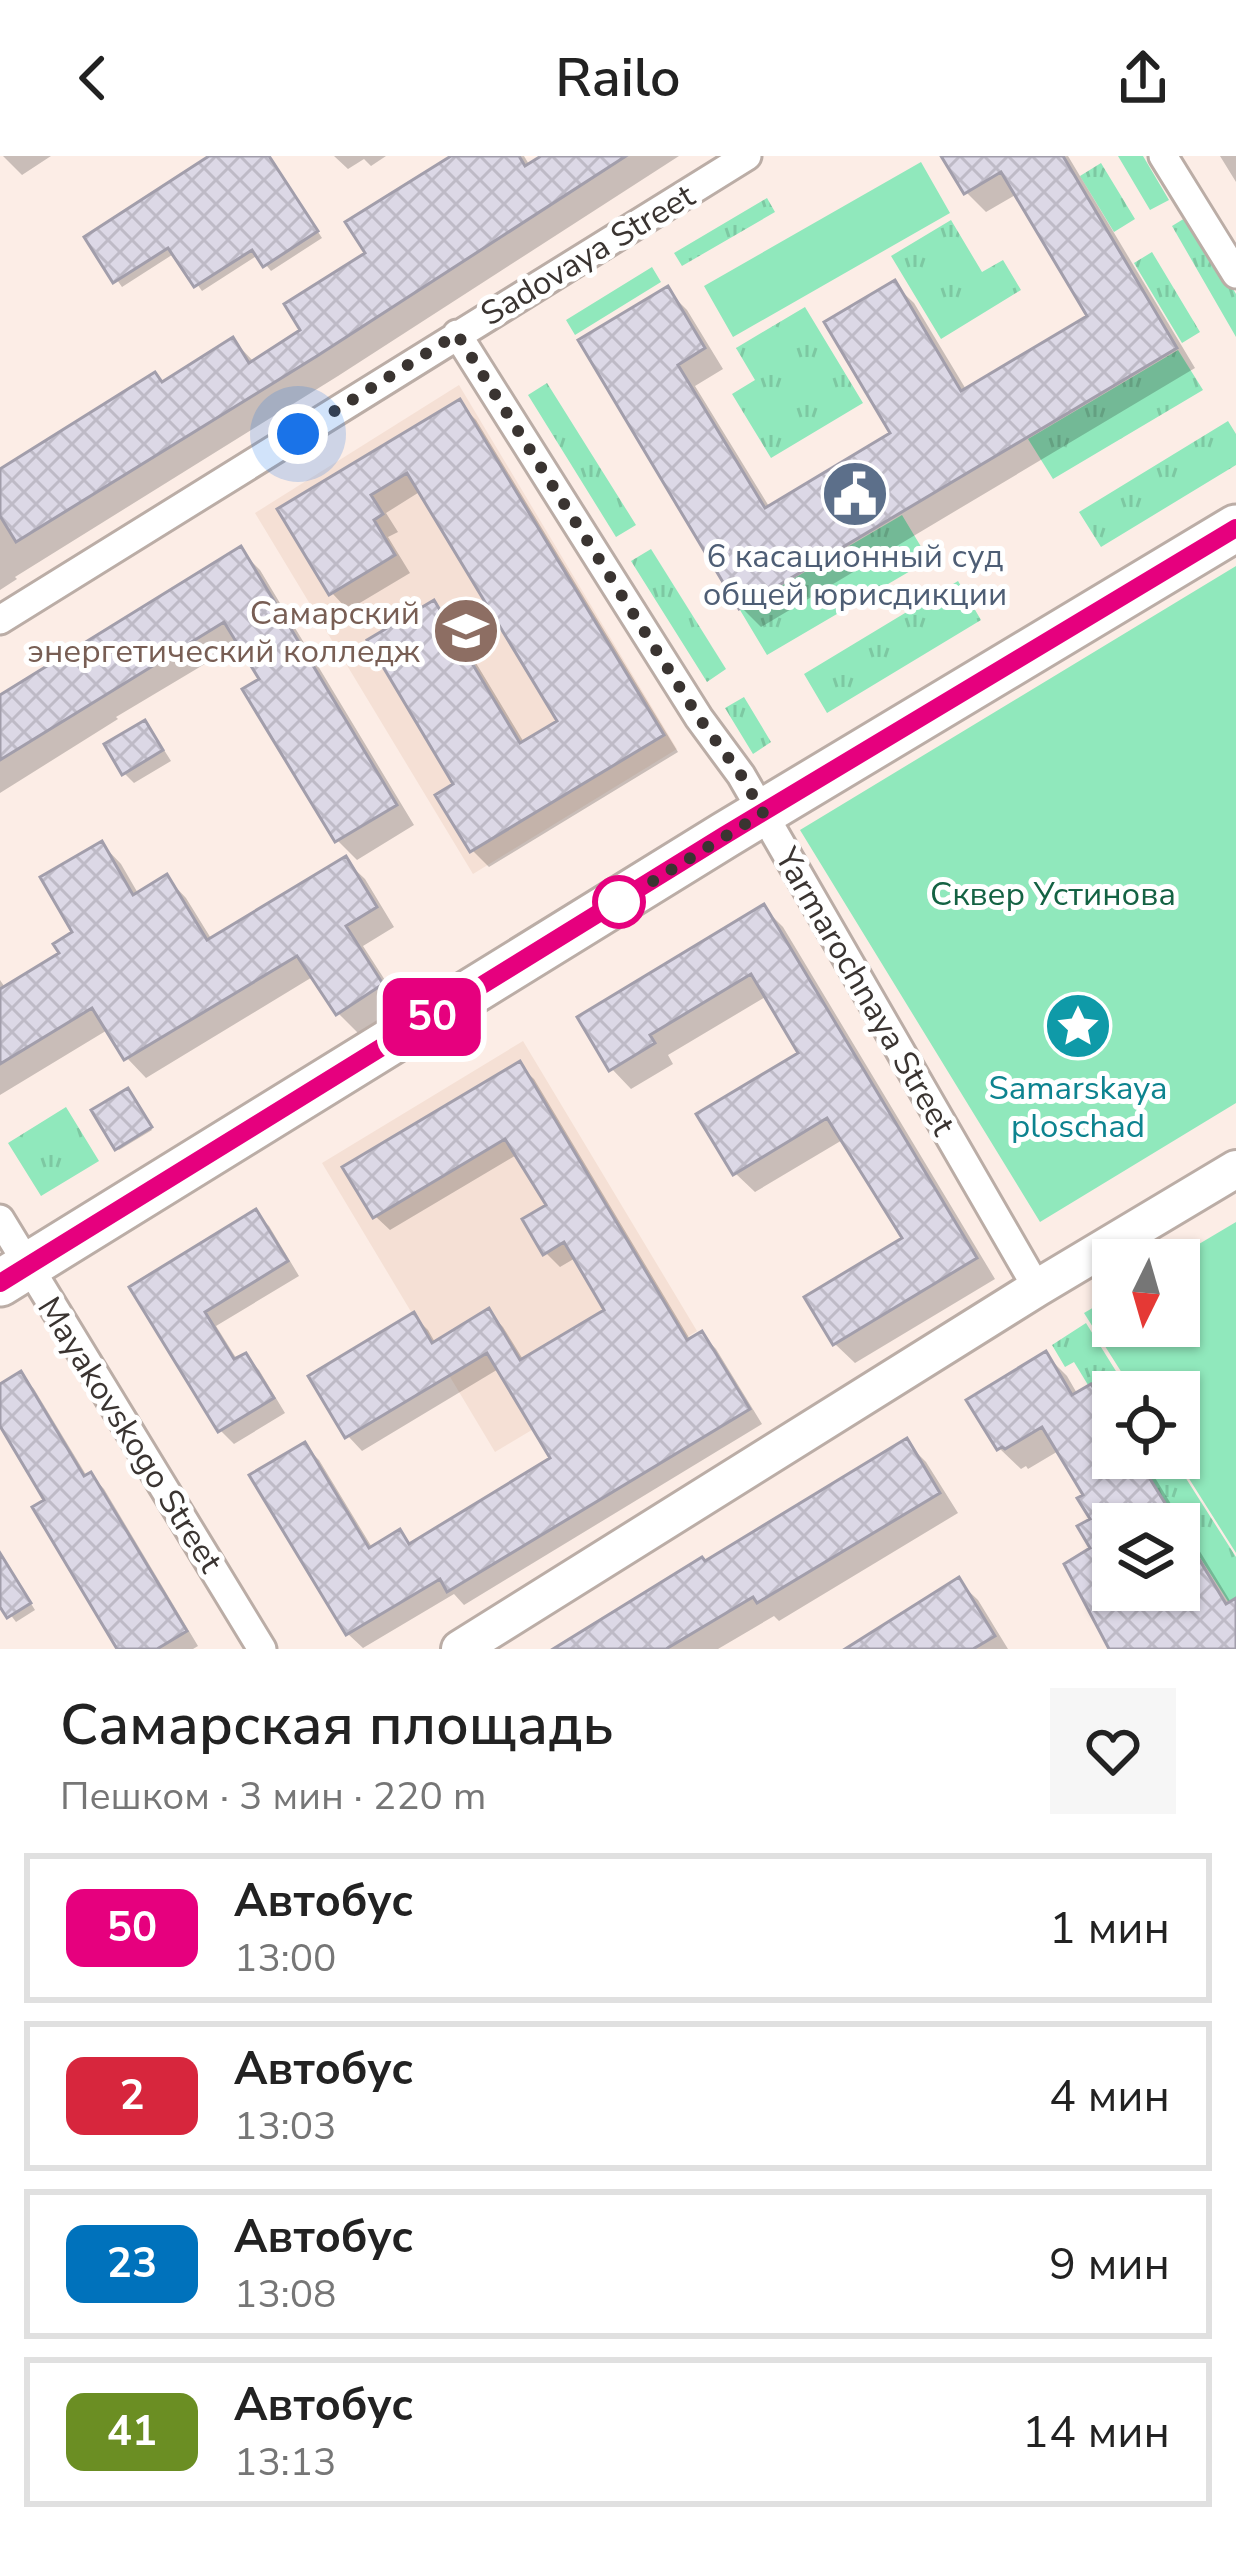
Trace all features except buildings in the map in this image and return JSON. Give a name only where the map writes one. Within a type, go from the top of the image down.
[{"type":"main road","points":[[14,1274],[1236,528]]},
{"type":"street","points":[[1163,156],[1236,274]]},
{"type":"street","name":"Sadovaya Street","points":[[0,620],[741,158]]},
{"type":"street","name":"Yarmarochnaya Street","points":[[457,334],[699,718],[741,775],[1037,1288]]},
{"type":"street","points":[[460,1649],[1236,1169]]},
{"type":"street","name":"Mayakovskogo Street","points":[[0,1220],[14,1274],[262,1649]]},
{"type":"shaded area","name":"Самарский энергетический колледж","points":[[459,385],[677,749],[473,874],[255,513]]},
{"type":"shaded area","points":[[523,1041],[697,1331],[495,1452],[322,1163]]},
{"type":"green space","points":[[1118,156],[1143,156],[1169,200],[1150,210]]},
{"type":"green space","points":[[921,162],[950,213],[733,337],[704,286]]},
{"type":"green space","points":[[1101,163],[1135,219],[1114,232],[1080,176]]},
{"type":"green space","points":[[767,198],[775,212],[682,266],[674,253]]},
{"type":"green space","points":[[1190,215],[1236,294],[1236,337],[1172,226]]},
{"type":"green space","points":[[951,220],[982,272],[1003,260],[1021,290],[941,339],[891,256]]},
{"type":"green space","points":[[1152,252],[1200,332],[1182,343],[1134,263]]},
{"type":"green space","points":[[652,267],[661,282],[575,335],[566,320]]},
{"type":"green space","points":[[805,307],[863,403],[771,458],[732,394],[755,380],[736,348]]},
{"type":"green space","points":[[1178,350],[1203,390],[1053,479],[1028,439]]},
{"type":"green space","points":[[547,383],[636,525],[616,537],[528,395]]},
{"type":"green space","points":[[1228,421],[1236,434],[1236,465],[1101,547],[1079,512]]},
{"type":"green space","points":[[902,515],[929,560],[767,655],[740,610]]},
{"type":"green space","points":[[651,549],[726,669],[707,682],[631,561]]},
{"type":"green space","name":"Сквер Устинова","points":[[1236,566],[1236,1103],[1040,1222],[800,830]]},
{"type":"green space","points":[[958,581],[981,620],[827,713],[804,674]]},
{"type":"green space","points":[[744,697],[771,742],[753,754],[725,708]]},
{"type":"green space","points":[[66,1107],[99,1161],[41,1196],[8,1143]]},
{"type":"green space","points":[[1236,1222],[1236,1553],[1189,1479],[1200,1479],[1200,1371],[1121,1371],[1106,1347],[1200,1347],[1200,1243]]},
{"type":"green space","points":[[1086,1323],[1092,1347],[1101,1347],[1116,1371],[1092,1371],[1092,1392],[1074,1362],[1065,1367],[1052,1345]]},
{"type":"green space","points":[[1149,1479],[1186,1479],[1236,1557],[1236,1603],[1231,1606],[1200,1558],[1200,1503],[1165,1503]]},
{"type":"bus line","name":"50","points":[[0,1283],[725,835],[1236,528]]},
{"type":"place","name":"6 касационный суд общей юрисдикции","points":[[855,494]]},
{"type":"place","name":"Самарский энергетический колледж","points":[[466,631]]},
{"type":"place","name":"Samarskaya ploschad","points":[[1078,1026]]},
{"type":"route","points":[[298,434],[457,334],[763,813],[619,902]]}]
